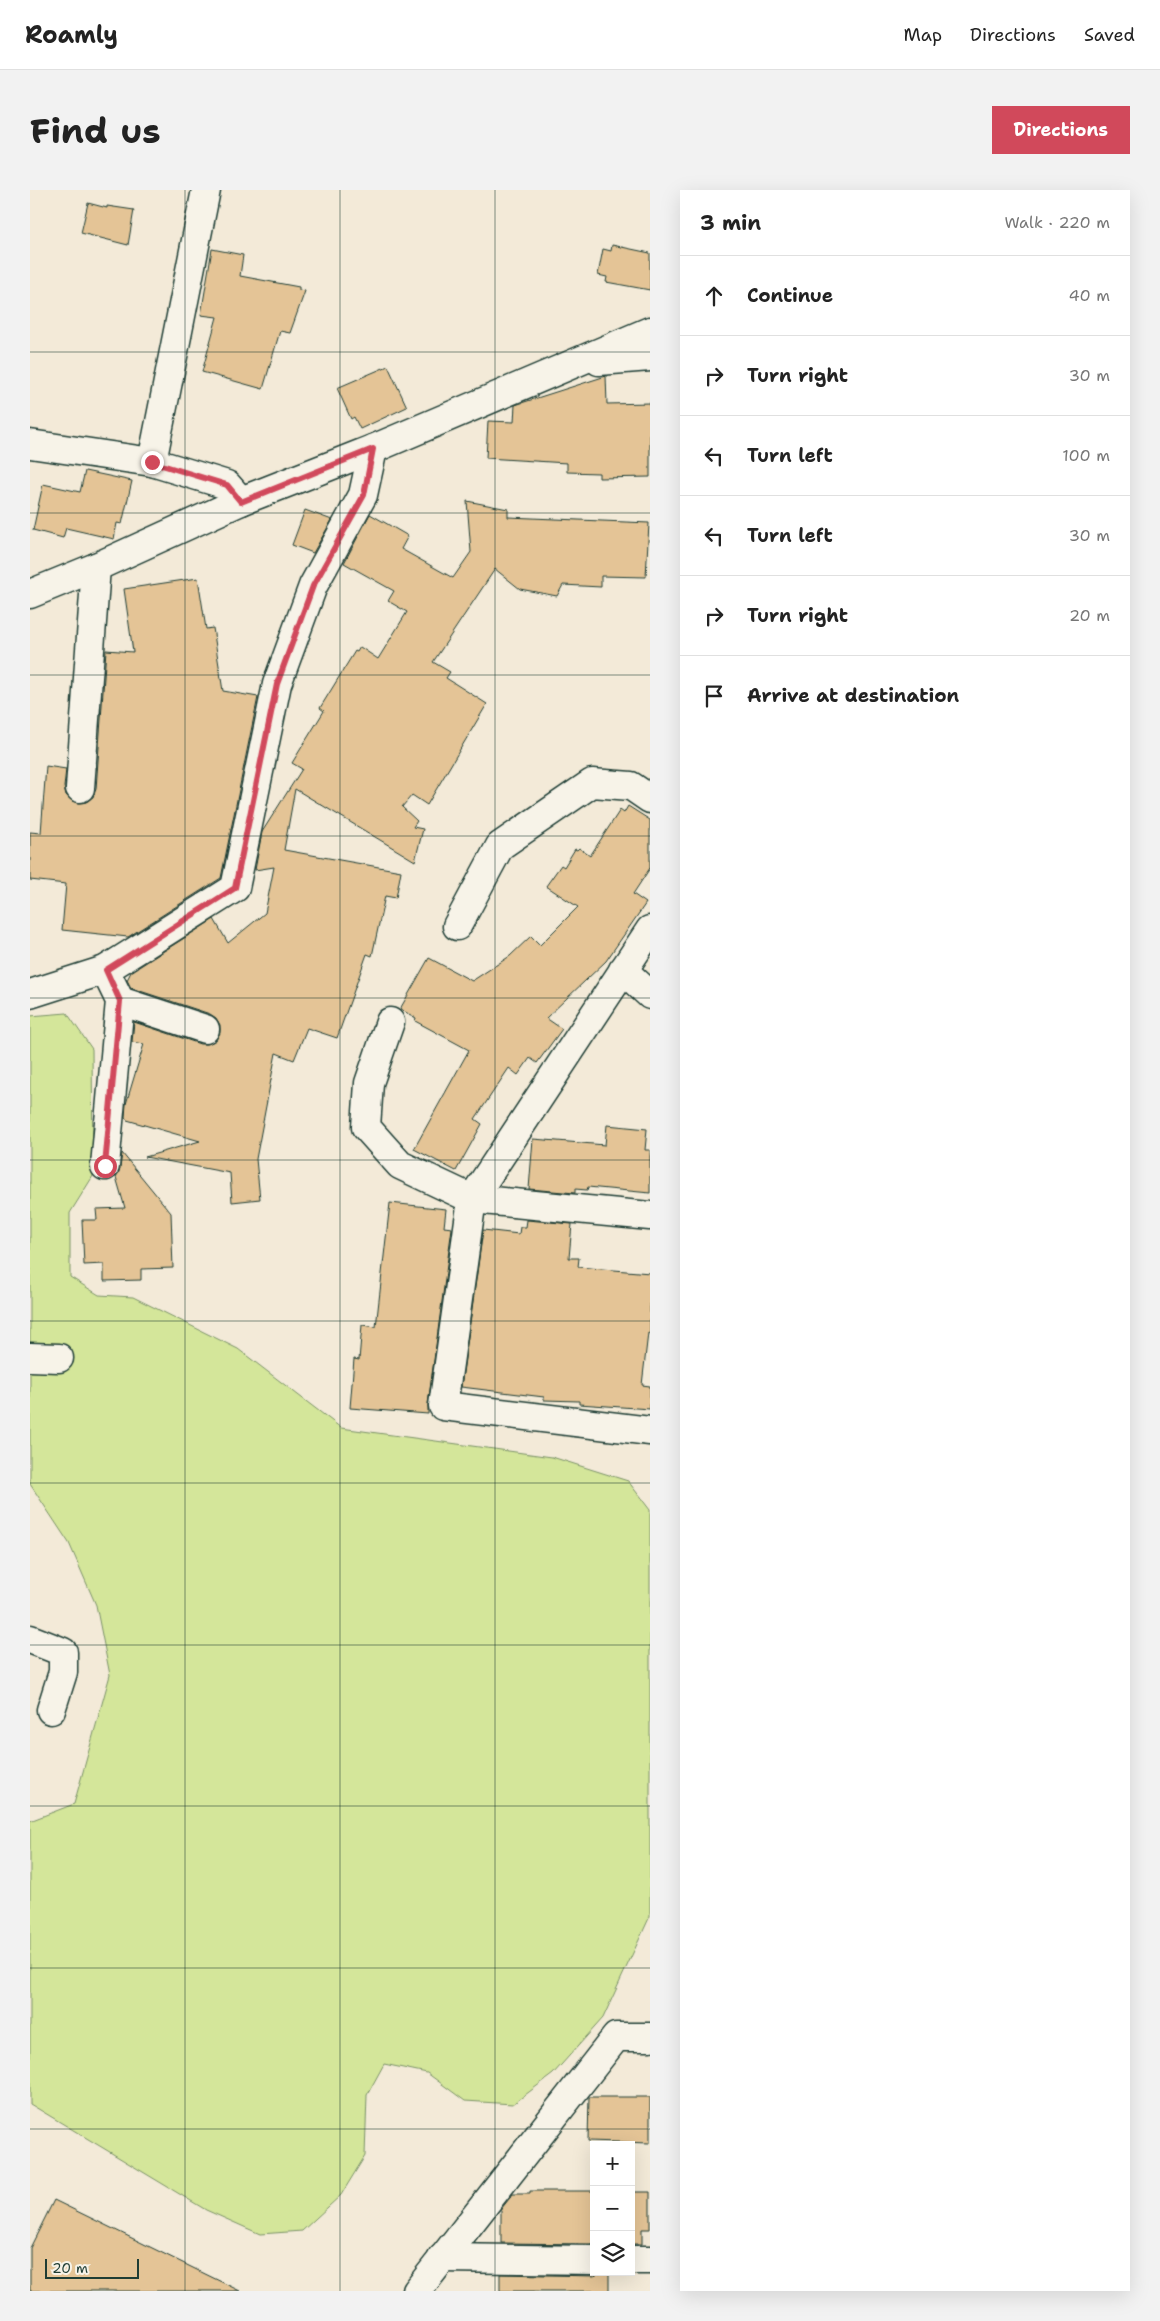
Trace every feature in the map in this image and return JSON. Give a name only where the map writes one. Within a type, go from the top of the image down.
[{"type":"street","points":[[152,462],[206,190]]},
{"type":"street","points":[[30,594],[96,567],[241,502],[373,449],[650,331]]},
{"type":"street","points":[[577,363],[650,356]]},
{"type":"street","points":[[30,444],[152,462],[227,485],[241,502]]},
{"type":"street","points":[[30,994],[106,970],[235,888],[277,684],[313,586],[364,495],[373,449]]},
{"type":"street","points":[[80,788],[96,567]]},
{"type":"street","points":[[457,926],[500,846],[592,783],[631,786],[650,799]]},
{"type":"street","points":[[650,930],[472,1199],[442,1406],[650,1431]]},
{"type":"street","points":[[105,1166],[120,1001],[106,970]]},
{"type":"street","points":[[623,970],[650,995]]},
{"type":"street","points":[[120,1001],[205,1029]]},
{"type":"street","points":[[390,1022],[369,1084],[366,1127],[400,1166],[472,1199],[650,1216]]},
{"type":"street","points":[[30,1357],[59,1358]]},
{"type":"street","points":[[30,1639],[63,1652],[63,1672],[51,1710]]},
{"type":"street","points":[[417,2291],[616,2037],[650,2037]]},
{"type":"street","points":[[442,2258],[590,2260]]},
{"type":"street","points":[[635,2260],[650,2260]]},
{"type":"green space","points":[[67,1013],[92,1049],[93,1176],[70,1213],[70,1277],[99,1295],[133,1297],[238,1349],[341,1428],[552,1457],[628,1481],[650,1510],[650,1916],[603,2018],[553,2074],[513,2104],[465,2101],[427,2073],[384,2064],[367,2095],[365,2156],[341,2195],[302,2231],[260,2234],[206,2210],[30,2104],[30,1821],[74,1804],[110,1675],[96,1605],[69,1543],[30,1484],[30,1016]]},
{"type":"building","points":[[88,203],[107,208],[107,206],[134,210],[128,245],[81,233]]},
{"type":"building","points":[[612,245],[650,253],[650,290],[606,282],[607,277],[598,275],[603,249],[611,251]]},
{"type":"building","points":[[212,249],[243,255],[240,276],[299,287],[299,290],[305,291],[290,333],[280,331],[263,389],[202,372],[217,317],[201,315]]},
{"type":"building","points":[[388,366],[407,407],[360,429],[354,417],[351,419],[337,388]]},
{"type":"building","points":[[606,376],[607,404],[650,403],[650,477],[599,478],[599,473],[567,472],[567,463],[486,458],[488,421],[514,422],[515,405]]},
{"type":"building","points":[[85,471],[132,481],[122,524],[117,523],[114,539],[66,528],[63,538],[33,530],[43,484],[80,492]]},
{"type":"building","points":[[467,501],[508,509],[508,517],[649,523],[646,577],[601,576],[601,587],[563,585],[557,596],[520,589],[495,569],[433,662],[450,672],[446,678],[487,704],[427,805],[412,795],[402,807],[417,821],[413,827],[423,829],[415,861],[295,789],[284,850],[401,871],[396,898],[385,896],[372,956],[367,954],[337,1038],[307,1028],[294,1060],[276,1053],[256,1159],[260,1199],[232,1202],[230,1173],[145,1157],[200,1141],[127,1120],[125,1117],[126,1104],[144,1044],[132,1042],[134,1022],[200,1044],[208,1044],[216,1040],[220,1033],[220,1025],[216,1018],[210,1014],[131,988],[127,980],[131,972],[214,919],[228,943],[265,913],[274,867],[255,870],[262,832],[302,769],[292,763],[324,711],[320,708],[355,651],[357,652],[360,647],[378,659],[407,612],[388,601],[394,591],[344,563],[370,514],[408,536],[401,549],[453,578],[471,552]]},
{"type":"building","points":[[305,510],[332,520],[313,553],[292,545]]},
{"type":"building","points":[[198,578],[206,629],[213,628],[223,691],[258,697],[221,878],[128,937],[62,930],[66,884],[30,880],[30,832],[41,833],[46,766],[66,769],[64,787],[66,795],[72,801],[78,803],[86,802],[93,797],[96,789],[106,650],[133,652],[124,589]]},
{"type":"building","points":[[628,806],[650,820],[650,868],[633,894],[646,903],[606,961],[546,1018],[562,1029],[537,1063],[530,1058],[518,1075],[509,1068],[475,1119],[482,1124],[456,1171],[414,1149],[469,1050],[415,1021],[416,1018],[400,1009],[429,958],[472,981],[510,956],[531,936],[540,945],[578,907],[546,886],[561,865],[564,867],[575,849],[579,848],[590,856],[620,810],[624,813]]},
{"type":"building","points":[[607,1125],[647,1129],[645,1150],[650,1150],[650,1193],[588,1187],[587,1190],[575,1189],[575,1193],[529,1189],[533,1139],[605,1145]]},
{"type":"building","points":[[122,1153],[171,1213],[173,1268],[141,1269],[141,1280],[104,1281],[104,1264],[84,1265],[82,1220],[97,1220],[96,1209],[125,1208],[116,1177],[120,1168]]},
{"type":"building","points":[[390,1203],[446,1209],[444,1227],[452,1228],[428,1414],[350,1408],[354,1359],[359,1360],[362,1325],[376,1327]]},
{"type":"building","points":[[527,1220],[572,1224],[569,1258],[579,1258],[578,1267],[650,1273],[650,1334],[648,1333],[642,1385],[650,1386],[650,1409],[579,1404],[579,1401],[544,1400],[544,1397],[461,1387],[483,1230],[519,1234],[520,1227],[526,1227]]},
{"type":"building","points":[[589,2097],[650,2097],[650,2143],[635,2143],[635,2141],[588,2141]]},
{"type":"building","points":[[530,2191],[590,2191],[590,2244],[501,2243],[501,2209],[513,2194],[530,2194]]},
{"type":"building","points":[[635,2192],[650,2192],[650,2229],[642,2229],[642,2244],[635,2244]]},
{"type":"building","points":[[54,2200],[240,2291],[30,2291],[30,2248]]},
{"type":"building","points":[[500,2274],[609,2276],[609,2291],[500,2291]]},
{"type":"route","points":[[105,1166],[120,1001],[106,970],[235,888],[277,684],[299,618],[313,586],[364,495],[373,449],[241,502],[227,485],[152,462]]}]
